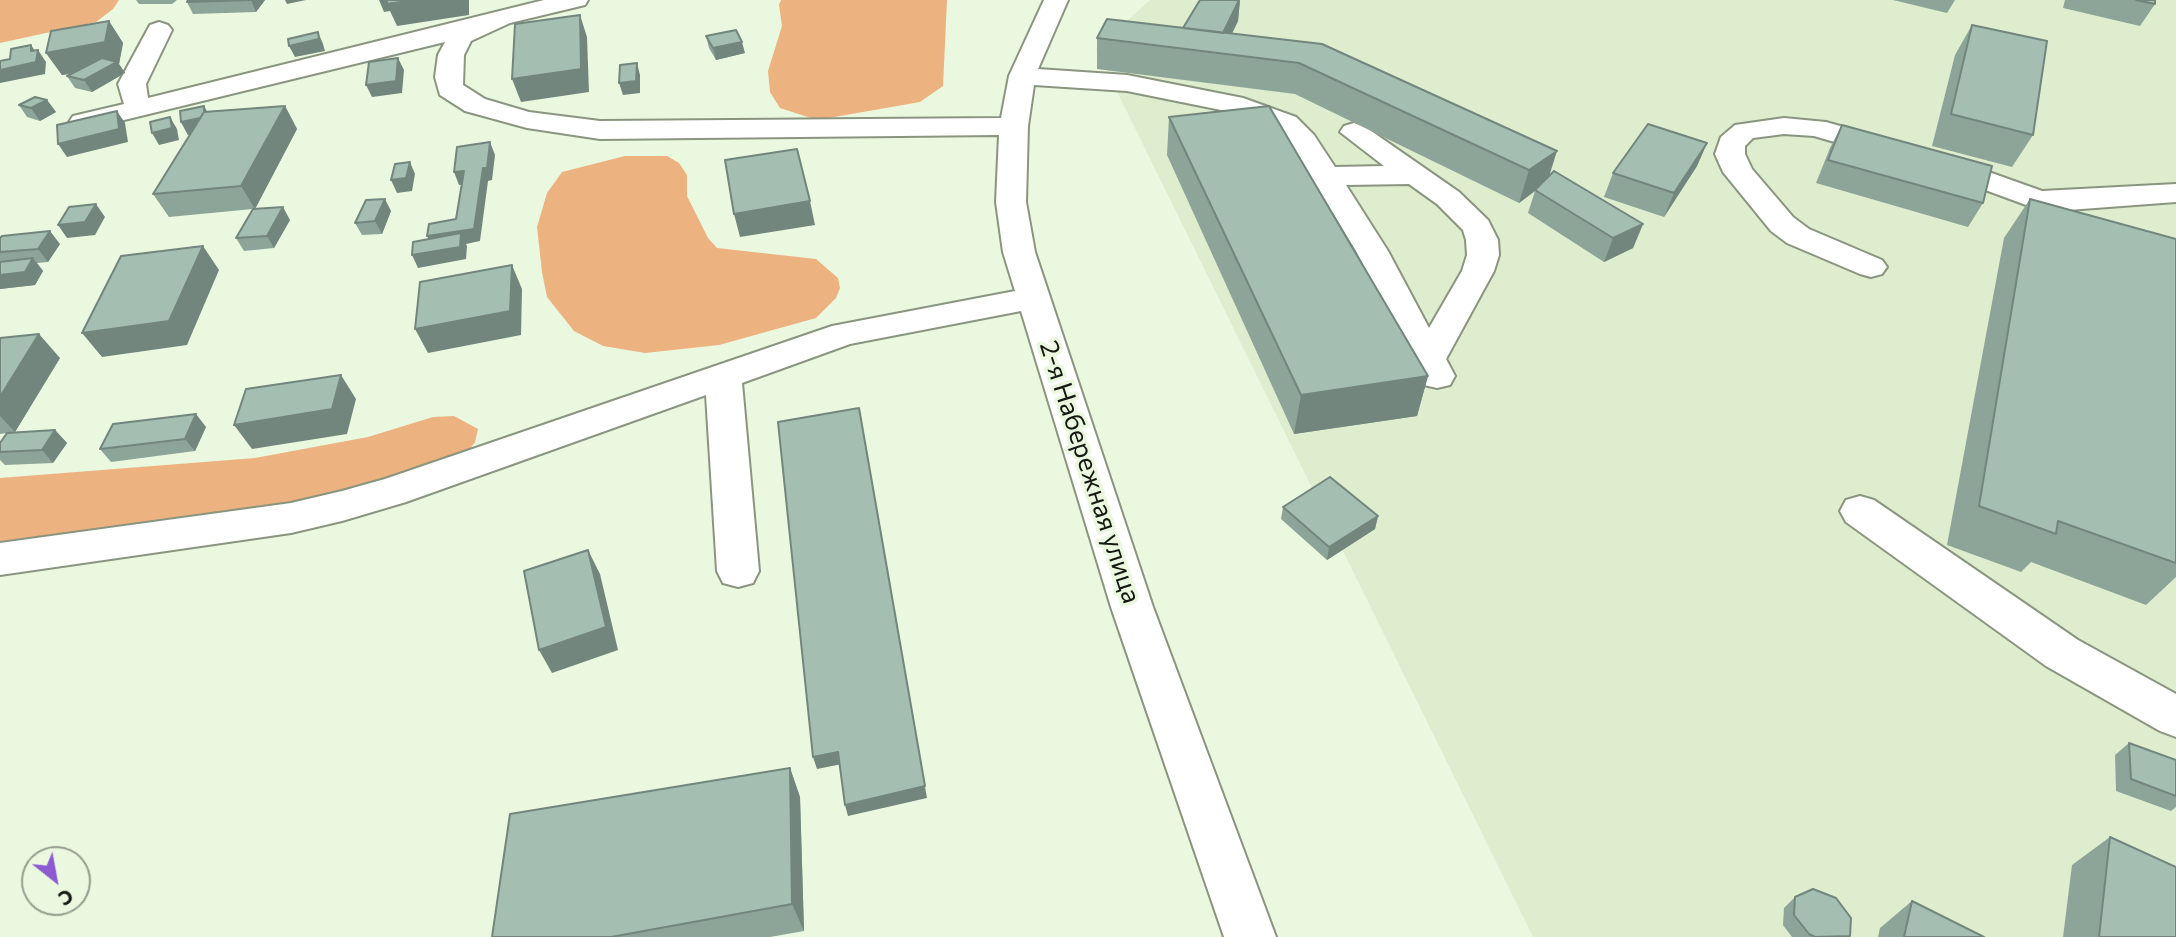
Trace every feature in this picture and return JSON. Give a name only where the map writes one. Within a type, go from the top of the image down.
[{"type":"street","points":[[83,122],[576,0]]},
{"type":"street","name":"2-я Набережная улица","points":[[1056,0],[1022,76],[1014,126],[1014,224],[1034,298],[1132,607],[1250,937]]},
{"type":"street","points":[[475,27],[460,37],[451,55],[448,78],[450,89],[475,105],[527,120],[612,130],[1014,126]]},
{"type":"street","points":[[141,108],[134,98],[132,84],[159,30]]},
{"type":"street","points":[[1022,76],[1127,83],[1233,104],[1273,117],[1296,131],[1372,251],[1433,367],[1478,271],[1483,255],[1482,240],[1468,216],[1354,132]]},
{"type":"street","points":[[1871,267],[1798,236],[1782,224],[1738,172],[1730,154],[1731,144],[1737,136],[1761,128],[1816,128],[1963,170],[2037,200],[2055,202],[2176,193]]},
{"type":"street","points":[[1325,176],[1415,175]]},
{"type":"street","points":[[0,559],[239,527],[342,506],[392,492],[844,334],[1034,298]]},
{"type":"street","points":[[723,375],[738,571]]},
{"type":"street","points":[[1860,511],[2062,653],[2176,717]]},
{"type":"shaded area","points":[[0,0],[119,0],[113,9],[96,22],[0,43]]},
{"type":"shaded area","points":[[781,0],[947,0],[943,86],[920,102],[817,120],[780,108],[770,92],[768,71],[782,26],[779,5]]},
{"type":"shaded area","points":[[1150,0],[2176,0],[2176,937],[1533,937],[1096,49]]},
{"type":"shaded area","points":[[625,156],[667,156],[679,163],[687,175],[687,196],[708,238],[717,248],[816,259],[838,278],[840,288],[836,298],[816,318],[719,345],[645,353],[603,346],[574,331],[547,297],[537,227],[547,193],[562,172]]},
{"type":"shaded area","points":[[454,416],[478,429],[475,442],[468,451],[364,491],[0,552],[0,478],[255,458],[368,437],[433,417]]},
{"type":"building","points":[[188,0],[251,0],[187,2]]},
{"type":"building","points":[[387,0],[413,0],[387,4]]},
{"type":"building","points":[[1200,0],[1239,0],[1223,33],[1183,28]]},
{"type":"building","points":[[2136,0],[2155,0],[2155,4]]},
{"type":"building","points":[[580,15],[581,69],[512,79],[515,24]]},
{"type":"building","points":[[1107,19],[1322,44],[1557,151],[1529,170],[1299,63],[1097,38]]},
{"type":"building","points":[[109,21],[105,42],[46,53],[51,31]]},
{"type":"building","points":[[1972,25],[2047,41],[2033,135],[1951,114]]},
{"type":"building","points":[[736,30],[742,42],[713,48],[706,36]]},
{"type":"building","points":[[318,32],[319,39],[289,46],[288,39]]},
{"type":"building","points":[[31,45],[31,51],[38,50],[36,62],[0,70],[0,61],[10,59],[11,49]]},
{"type":"building","points":[[102,58],[117,62],[84,80],[67,76]]},
{"type":"building","points":[[398,58],[396,81],[366,85],[369,62]]},
{"type":"building","points":[[637,63],[636,81],[619,83],[620,65]]},
{"type":"building","points":[[35,97],[47,100],[31,108],[19,105]]},
{"type":"building","points":[[204,106],[200,118],[181,122],[180,111]]},
{"type":"building","points":[[285,106],[241,186],[153,194],[204,112]]},
{"type":"building","points":[[1269,106],[1428,376],[1301,395],[1169,117]]},
{"type":"building","points":[[117,111],[119,129],[58,144],[57,125]]},
{"type":"building","points":[[170,117],[172,128],[152,133],[150,122]]},
{"type":"building","points":[[1648,124],[1707,143],[1674,193],[1613,173]]},
{"type":"building","points":[[1842,125],[1992,166],[1983,203],[1828,160]]},
{"type":"building","points":[[490,142],[487,168],[483,168],[474,229],[427,236],[429,224],[456,219],[464,171],[454,172],[457,147]]},
{"type":"building","points":[[797,149],[810,201],[734,214],[725,160]]},
{"type":"building","points":[[410,162],[406,178],[391,180],[395,164]]},
{"type":"building","points":[[1554,171],[1643,224],[1613,238],[1535,190]]},
{"type":"building","points":[[385,199],[375,221],[355,223],[366,200]]},
{"type":"building","points":[[2030,199],[2176,239],[2176,563],[2058,521],[2056,534],[1979,506]]},
{"type":"building","points":[[96,204],[85,222],[58,225],[69,207]]},
{"type":"building","points":[[283,207],[267,236],[236,238],[253,209]]},
{"type":"building","points":[[50,231],[38,249],[0,252],[2,236]]},
{"type":"building","points":[[461,233],[460,247],[412,255],[413,242]]},
{"type":"building","points":[[203,246],[169,321],[82,333],[121,256]]},
{"type":"building","points":[[33,258],[25,272],[0,275],[0,262]]},
{"type":"building","points":[[512,265],[510,311],[415,329],[420,282]]},
{"type":"building","points":[[39,334],[0,397],[0,338]]},
{"type":"building","points":[[341,375],[332,409],[234,425],[246,389]]},
{"type":"building","points":[[859,408],[925,786],[845,805],[838,752],[813,757],[778,422]]},
{"type":"building","points":[[196,414],[185,439],[100,449],[113,424]]},
{"type":"building","points":[[55,430],[42,450],[0,452],[0,443],[7,433]]},
{"type":"building","points":[[1330,477],[1378,516],[1329,547],[1283,507]]},
{"type":"building","points":[[588,550],[606,627],[539,650],[524,571]]},
{"type":"building","points":[[2129,743],[2176,760],[2176,796],[2131,779]]},
{"type":"building","points":[[790,768],[792,904],[611,937],[492,937],[510,814]]},
{"type":"building","points":[[2110,837],[2176,867],[2176,937],[2099,937]]},
{"type":"building","points":[[1813,889],[1836,898],[1851,918],[1850,936],[1815,937],[1809,934],[1794,915],[1795,897]]},
{"type":"building","points":[[1912,901],[1984,937],[1904,937]]}]
